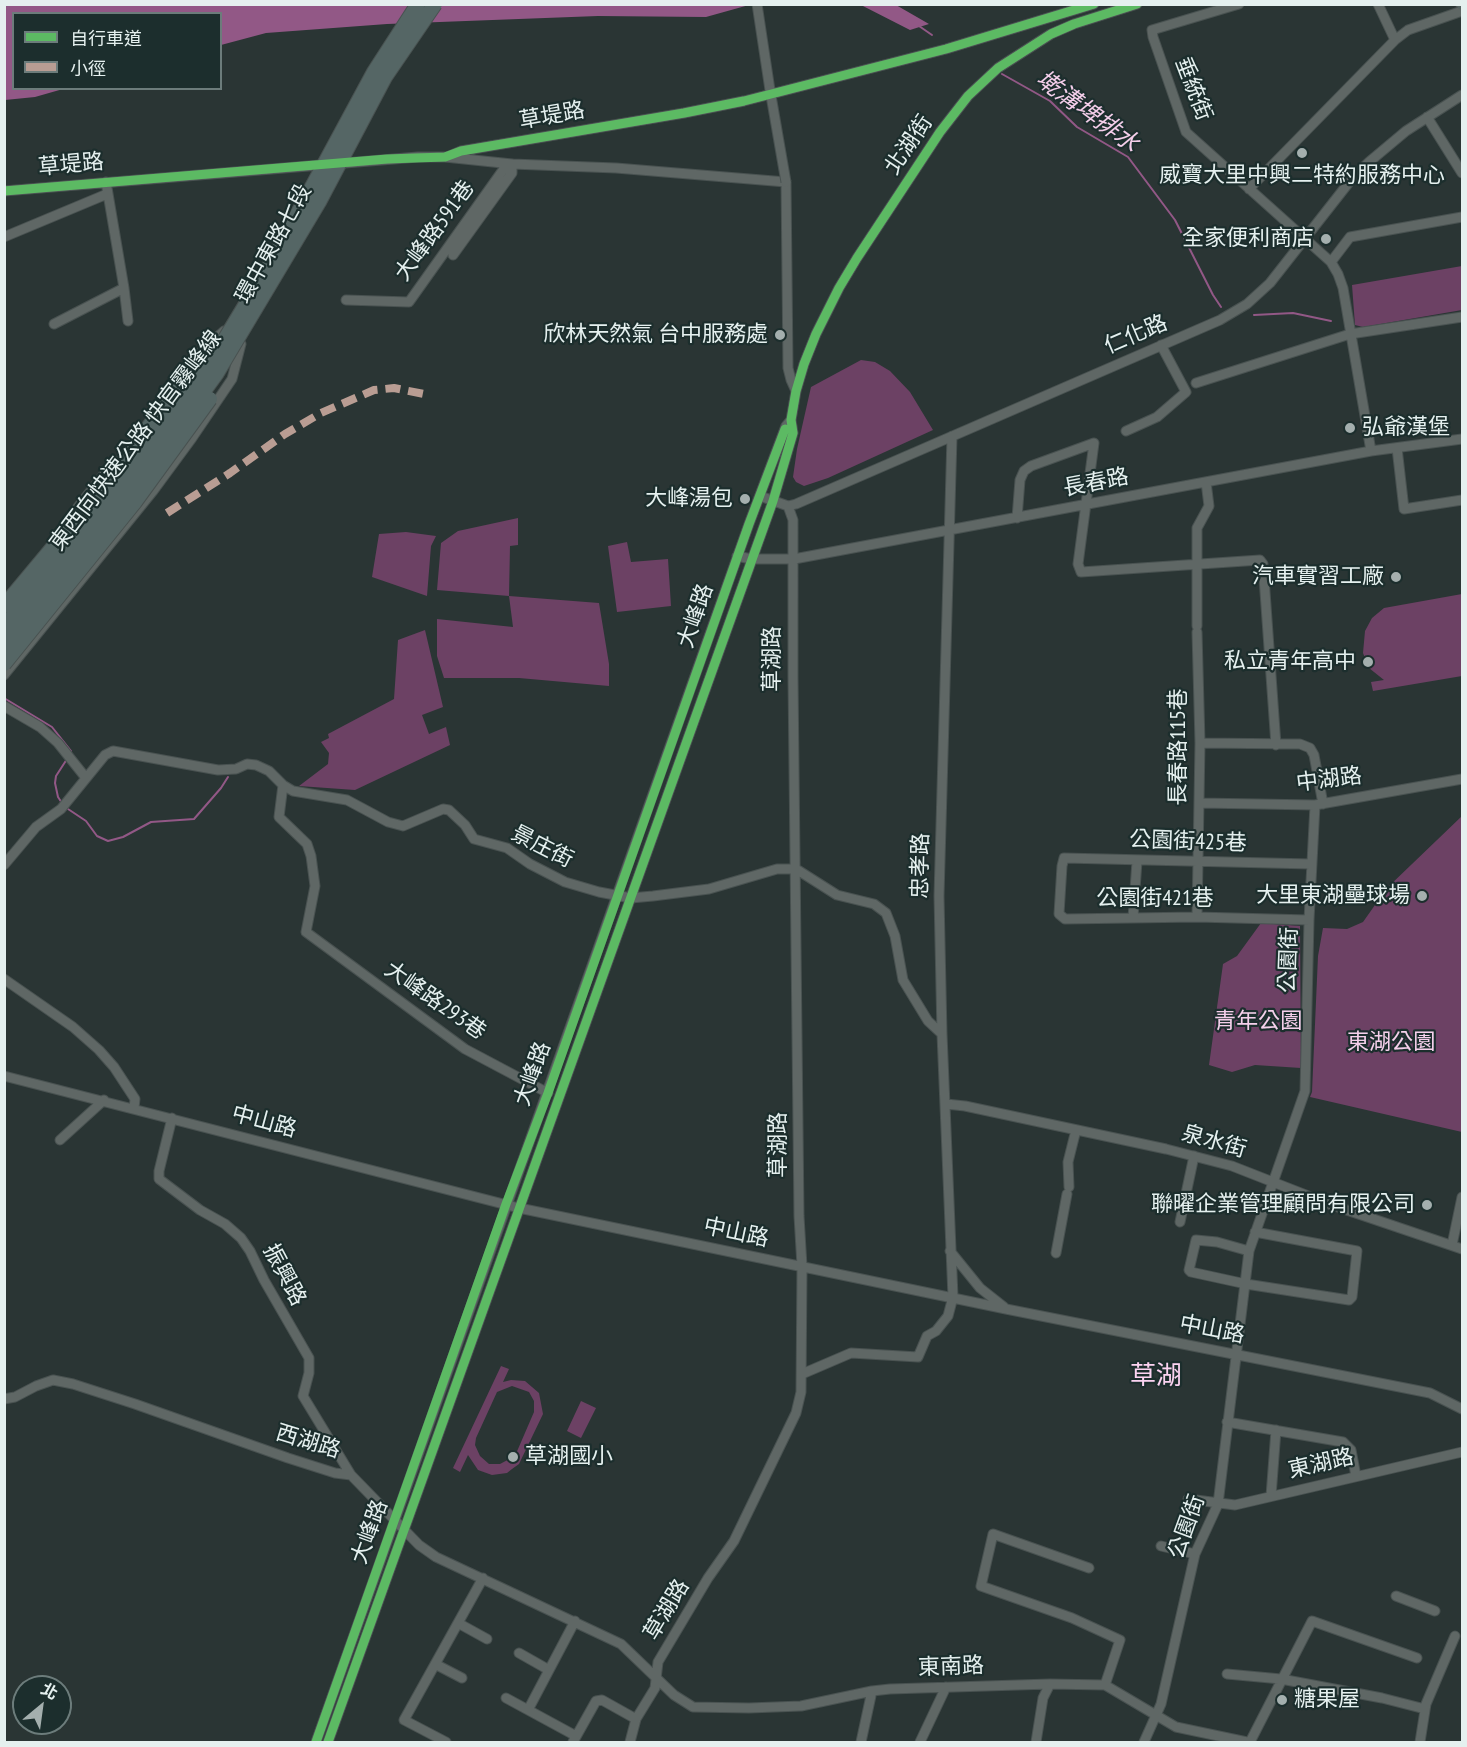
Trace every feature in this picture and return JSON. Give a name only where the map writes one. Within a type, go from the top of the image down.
[{"type":"highway","name":"東西向快速公路 快官霧峰線","points":[[4,647],[141,477],[217,373],[272,261],[374,72],[418,4]]},
{"type":"highway","name":"東西向快速公路 快官霧峰線","points":[[4,627],[175,414],[241,324],[320,202],[386,76],[435,4]]},
{"type":"highway","points":[[4,606],[100,491],[193,368],[241,324]]},
{"type":"highway","points":[[4,664],[186,435],[213,395],[241,324]]},
{"type":"street","name":"大峰路","points":[[328,1743],[773,501],[793,433],[791,420],[796,391],[790,380],[788,368],[789,292],[785,250],[786,182],[757,4]]},
{"type":"street","name":"草堤路","points":[[445,157],[461,151],[672,115],[744,100],[945,49],[1094,4]]},
{"type":"street","name":"北湖街","points":[[796,391],[816,334],[838,288],[940,132],[968,96],[998,68],[1051,34],[1137,4]]},
{"type":"street","name":"垂統街","points":[[1239,4],[1152,30],[1186,132],[1331,262]]},
{"type":"street","points":[[1378,4],[1395,40]]},
{"type":"street","points":[[1249,189],[1395,40],[1408,30],[1462,11]]},
{"type":"street","name":"仁化路","points":[[788,506],[1220,320],[1247,304],[1270,283],[1354,176],[1384,148],[1427,117],[1462,96]]},
{"type":"street","points":[[1427,117],[1462,173]]},
{"type":"street","name":"草堤路","points":[[4,190],[387,159],[445,157],[512,164],[616,168],[786,182]]},
{"type":"street","name":"環中東路七段","points":[[4,647],[185,426],[241,344],[342,164]]},
{"type":"street","points":[[453,255],[512,173],[512,164]]},
{"type":"street","name":"大峰路591巷","points":[[346,300],[409,302],[503,170],[512,164]]},
{"type":"street","name":"環中東路七段","points":[[4,597],[119,456],[192,360],[234,320],[270,260],[321,166]]},
{"type":"street","points":[[106,182],[128,321]]},
{"type":"street","points":[[4,237],[107,194]]},
{"type":"street","points":[[1371,451],[1343,288],[1331,262],[1350,237],[1462,217]]},
{"type":"street","points":[[54,324],[124,288]]},
{"type":"street","points":[[1126,431],[1157,417],[1191,387],[1350,334],[1462,317]]},
{"type":"street","name":"環中東路七段","points":[[4,620],[171,411],[224,331]]},
{"type":"street","name":"環中東路七段","points":[[4,675],[153,491],[232,379],[241,344]]},
{"type":"street","points":[[1161,345],[1191,387]]},
{"type":"street","name":"大峰路","points":[[316,1743],[737,556],[786,426],[791,420]]},
{"type":"street","name":"忠孝路","points":[[952,436],[939,896],[942,1034],[953,1297]]},
{"type":"street","name":"長春路","points":[[737,556],[751,559],[794,559],[1371,451],[1462,438]]},
{"type":"street","points":[[1017,518],[1020,480],[1024,471],[1030,466],[1094,442],[1078,564],[1081,572],[1260,560],[1263,564],[1276,745]]},
{"type":"street","points":[[1397,448],[1404,509],[1462,500]]},
{"type":"street","points":[[119,456],[153,491]]},
{"type":"street","name":"長春路115巷","points":[[1197,917],[1200,743],[1197,528],[1209,506],[1206,482]]},
{"type":"street","points":[[760,496],[788,506]]},
{"type":"street","name":"草湖路","points":[[630,1743],[636,1719],[654,1688],[658,1662],[708,1578],[734,1541],[796,1413],[802,1374],[793,677],[794,559],[793,520],[788,506]]},
{"type":"street","points":[[4,706],[40,727],[58,743],[86,778]]},
{"type":"street","name":"公園街","points":[[1144,1743],[1161,1704],[1195,1554],[1218,1504],[1249,1251],[1305,1092],[1311,864],[1319,805],[1312,751],[1300,744],[1200,743]]},
{"type":"street","name":"景庄街","points":[[4,865],[36,827],[61,809],[105,755],[113,751],[218,770],[247,764],[256,765],[268,771],[293,791],[347,800],[388,822],[403,826],[443,809],[449,810],[465,825],[474,839],[507,848],[530,864],[565,882],[631,898],[710,889],[777,869],[796,869]]},
{"type":"street","name":"中湖路","points":[[1200,803],[1319,805],[1462,779]]},
{"type":"street","name":"大峰路293巷","points":[[283,785],[279,817],[306,844],[311,856],[315,886],[306,932],[465,1049],[548,1093]]},
{"type":"street","name":"公園街425巷","points":[[1064,858],[1311,864]]},
{"type":"street","name":"公園街421巷","points":[[1064,858],[1059,914],[1065,919],[1197,917],[1309,920]]},
{"type":"street","points":[[1133,918],[1137,861]]},
{"type":"street","points":[[796,869],[837,895],[874,904],[886,913],[895,936],[903,980],[928,1021],[942,1034]]},
{"type":"street","points":[[4,979],[73,1027],[99,1050],[114,1067],[135,1099],[134,1108]]},
{"type":"street","name":"中山路","points":[[4,1076],[519,1208],[1006,1309],[1430,1393],[1462,1409]]},
{"type":"street","points":[[60,1140],[104,1100]]},
{"type":"street","name":"泉水街","points":[[946,1104],[1076,1130],[1232,1166],[1329,1204],[1462,1249]]},
{"type":"street","name":"振興路","points":[[172,1118],[159,1179],[200,1210],[225,1224],[241,1238],[250,1251],[309,1358],[310,1368],[303,1396],[351,1474]]},
{"type":"street","points":[[1056,1253],[1068,1191],[1068,1162],[1076,1130]]},
{"type":"street","points":[[1180,1222],[1194,1156]]},
{"type":"street","points":[[1452,1245],[1462,1197]]},
{"type":"street","points":[[1249,1251],[1217,1242],[1196,1240],[1189,1270],[1246,1284],[1349,1300],[1352,1297],[1357,1251],[1255,1232]]},
{"type":"street","points":[[950,1251],[980,1288],[1006,1309]]},
{"type":"street","points":[[802,1374],[851,1353],[918,1356],[927,1336],[936,1331],[948,1317],[953,1297]]},
{"type":"street","name":"西湖路","points":[[4,1399],[15,1398],[36,1386],[53,1380],[73,1384],[288,1458],[335,1473],[351,1474],[419,1545],[436,1557],[621,1644],[656,1677]]},
{"type":"street","points":[[1227,1422],[1343,1442],[1351,1450],[1356,1476]]},
{"type":"street","points":[[1271,1496],[1276,1430]]},
{"type":"street","points":[[1459,1453],[1462,1443]]},
{"type":"street","name":"東湖路","points":[[1188,1499],[1235,1505],[1459,1453]]},
{"type":"street","points":[[1089,1568],[993,1534],[981,1586],[1072,1618],[1120,1640],[1105,1685],[1176,1728],[1248,1743],[1312,1621],[1417,1658]]},
{"type":"street","points":[[1161,1546],[1195,1554]]},
{"type":"street","points":[[446,1743],[404,1720],[483,1578]]},
{"type":"street","points":[[1396,1596],[1435,1611]]},
{"type":"street","points":[[528,1710],[575,1621]]},
{"type":"street","points":[[458,1623],[487,1639]]},
{"type":"street","points":[[1420,1743],[1425,1709],[1455,1636]]},
{"type":"street","points":[[519,1653],[549,1670]]},
{"type":"street","points":[[435,1664],[462,1678]]},
{"type":"street","points":[[1227,1674],[1281,1679],[1382,1698],[1425,1709]]},
{"type":"street","name":"東南路","points":[[656,1677],[682,1701],[698,1708],[801,1706],[872,1691],[1050,1684],[1105,1685]]},
{"type":"street","points":[[1036,1743],[1043,1698],[1050,1684]]},
{"type":"street","points":[[920,1743],[946,1687]]},
{"type":"street","points":[[861,1743],[872,1691]]},
{"type":"street","points":[[506,1698],[575,1739],[596,1701],[602,1700],[636,1719]]},
{"type":"green space","points":[[1462,266],[1462,310],[1363,327],[1355,325],[1352,285]]},
{"type":"green space","points":[[861,360],[875,362],[890,371],[910,392],[933,430],[828,478],[804,486],[796,482],[793,477],[811,387]]},
{"type":"green space","points":[[518,518],[518,545],[510,546],[509,596],[437,590],[441,543],[458,531]]},
{"type":"green space","points":[[406,532],[436,536],[431,546],[427,596],[372,577],[379,534]]},
{"type":"green space","points":[[627,542],[631,562],[668,559],[671,606],[617,612],[608,546]]},
{"type":"green space","points":[[1462,594],[1462,676],[1373,691],[1371,682],[1384,680],[1369,668],[1363,653],[1365,631],[1372,618],[1384,608]]},
{"type":"green space","points":[[509,596],[599,603],[609,664],[609,686],[519,678],[444,678],[437,656],[437,619],[513,627]]},
{"type":"green space","points":[[425,630],[443,707],[422,715],[429,734],[446,727],[450,745],[355,790],[299,786],[328,764],[329,753],[321,742],[329,738],[328,734],[394,699],[398,640]]},
{"type":"green space","name":"東湖公園","points":[[1462,816],[1462,1132],[1310,1097],[1318,956],[1323,928],[1347,929],[1363,922],[1387,888]]},
{"type":"green space","name":"青年公園","points":[[1261,923],[1300,926],[1301,1068],[1255,1065],[1232,1072],[1209,1065],[1223,964],[1237,956]]},
{"type":"green space","points":[[501,1366],[509,1369],[503,1382],[525,1381],[539,1393],[543,1414],[519,1464],[507,1473],[492,1475],[478,1470],[468,1455],[460,1472],[453,1468]],"holes":[[[512,1386],[529,1392],[534,1401],[534,1412],[515,1456],[500,1464],[489,1464],[480,1456],[475,1445],[497,1392]]]},
{"type":"green space","points":[[581,1401],[596,1408],[581,1438],[567,1431]]},
{"type":"shaded area","points":[[5,5],[749,5],[706,17],[598,16],[387,24],[266,33],[222,45],[222,12],[12,12],[12,90],[60,90],[35,97],[5,100]]},
{"type":"shaded area","points":[[861,5],[896,5],[929,24],[910,30]]},
{"type":"waterway","name":"墘溝埤排水","points":[[919,26],[932,35]]},
{"type":"waterway","name":"墘溝埤排水","points":[[1002,74],[1050,101],[1077,127],[1128,157],[1175,220],[1221,307]]},
{"type":"waterway","name":"墘溝埤排水","points":[[1254,315],[1293,313],[1331,321]]},
{"type":"waterway","points":[[4,698],[52,727],[71,751],[69,754]]},
{"type":"waterway","points":[[62,803],[55,783],[56,776],[67,759]]},
{"type":"waterway","points":[[65,807],[86,821],[97,836],[108,841],[123,837],[151,822],[194,819],[228,777]]},
{"type":"marked path","points":[[167,513],[230,473],[285,434],[321,413],[374,390],[394,388],[424,394]]},
{"type":"cycle path","points":[[4,191],[387,159],[445,157],[461,151],[744,101],[946,49],[1094,4]]},
{"type":"cycle path","points":[[328,1742],[773,501],[793,433],[791,420],[796,391],[816,334],[857,258],[940,132],[968,96],[998,68],[1051,34],[1074,24],[1137,4]]},
{"type":"cycle path","points":[[316,1742],[506,1204],[548,1093],[749,524],[785,429]]},
{"type":"place","name":"威寶大里中興二特約服務中心","points":[[1302,153]]},
{"type":"place","name":"全家便利商店","points":[[1326,239]]},
{"type":"place","name":"欣林天然氣 台中服務處","points":[[780,335]]},
{"type":"place","name":"弘爺漢堡","points":[[1350,428]]},
{"type":"place","name":"大峰湯包","points":[[745,499]]},
{"type":"place","name":"汽車實習工廠","points":[[1396,577]]},
{"type":"place","name":"私立青年高中","points":[[1368,662]]},
{"type":"place","name":"大里東湖壘球場","points":[[1422,896]]},
{"type":"place","name":"聯曜企業管理顧問有限公司","points":[[1427,1205]]},
{"type":"place","name":"草湖國小","points":[[513,1457]]},
{"type":"place","name":"糖果屋","points":[[1282,1700]]},
{"type":"district","name":"草湖","points":[[1156,1377]]}]
